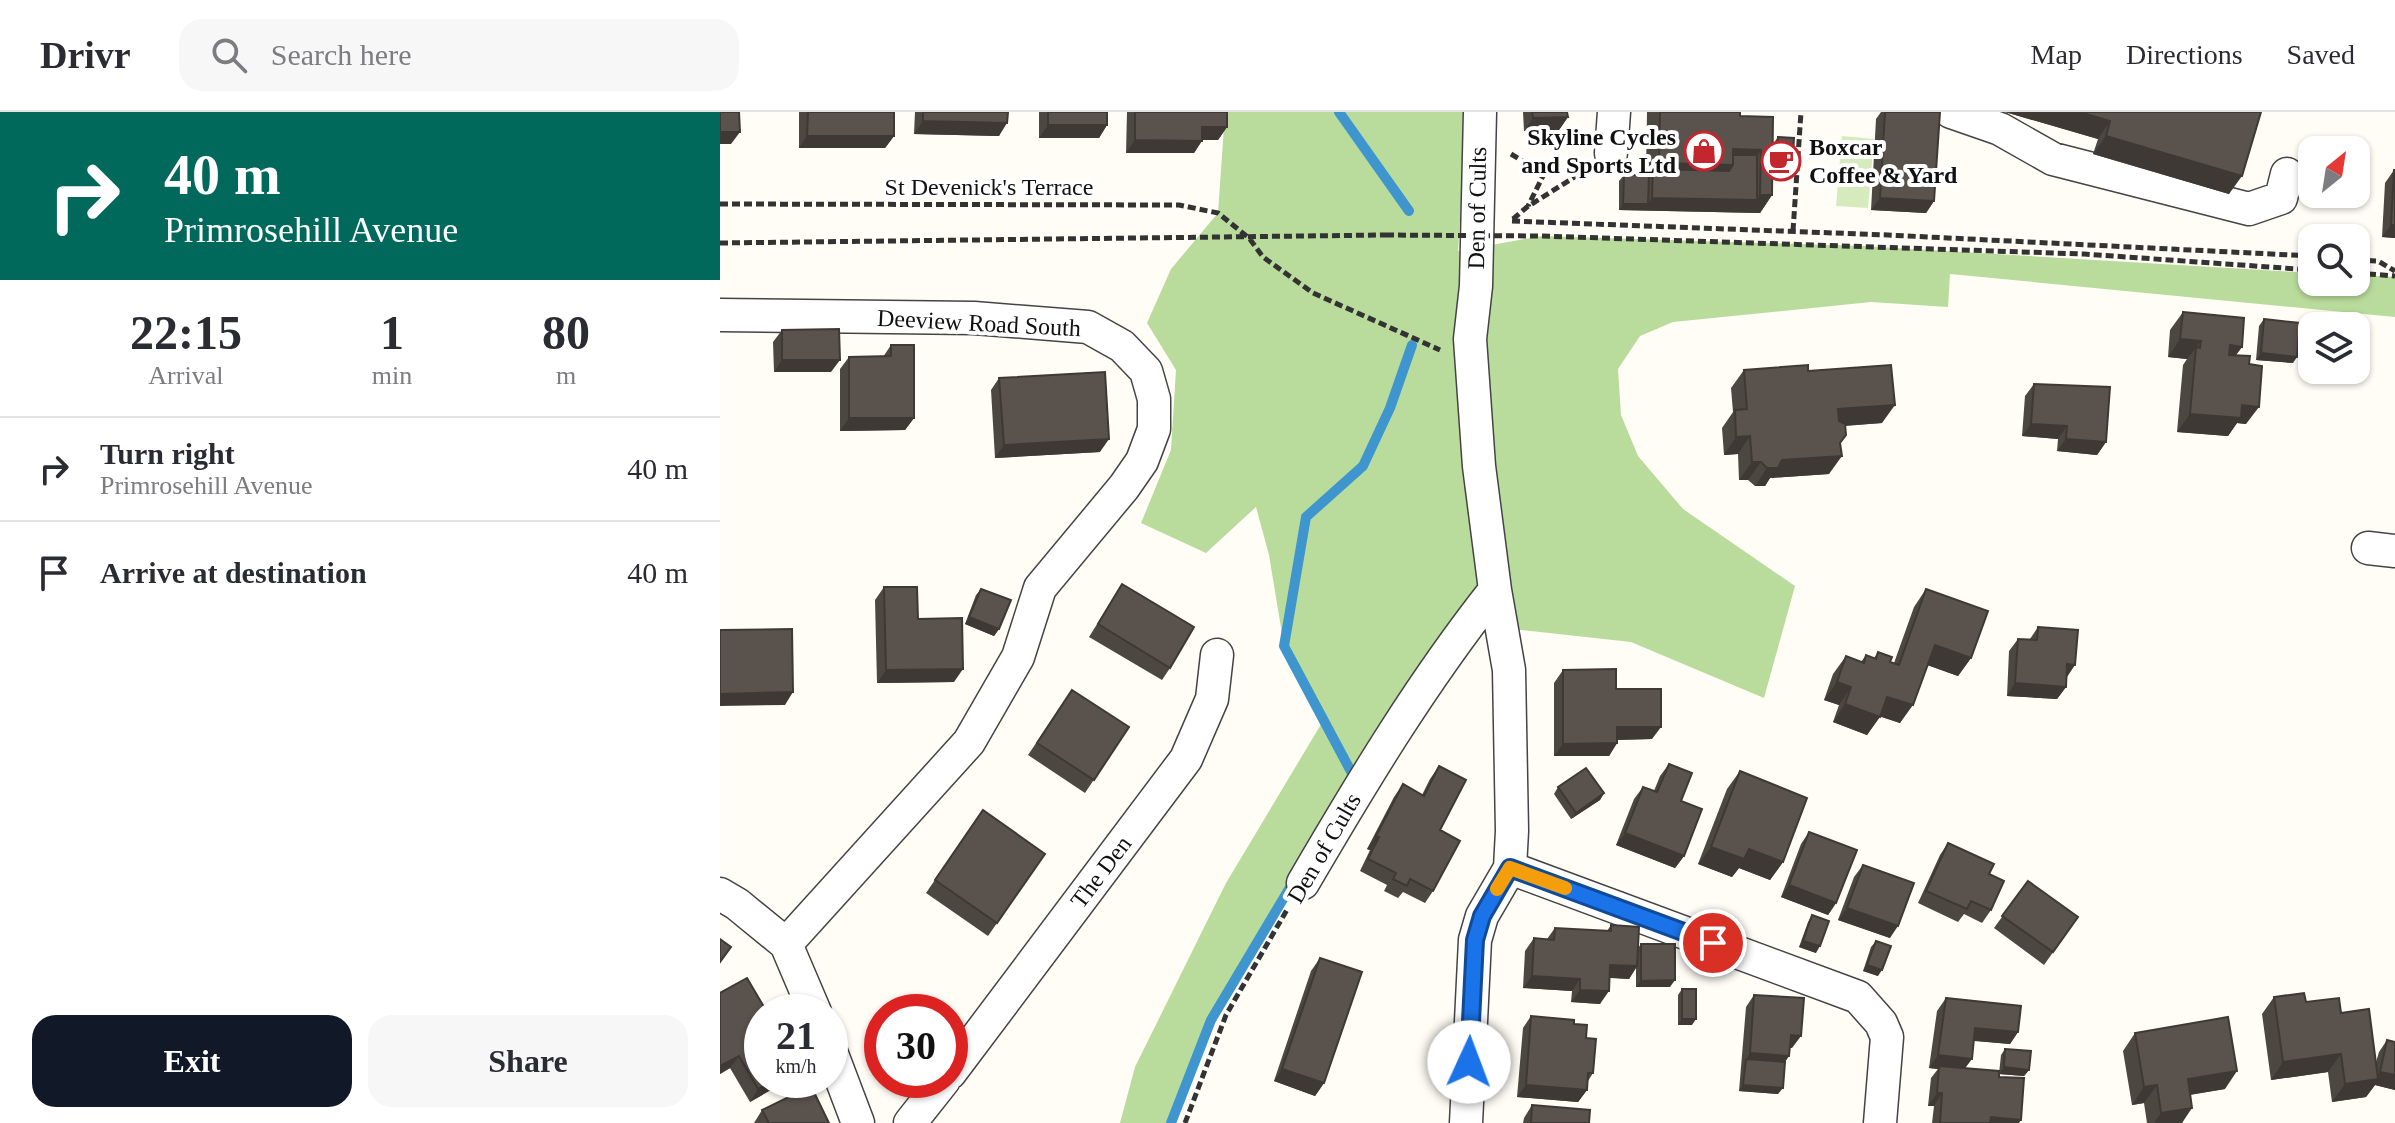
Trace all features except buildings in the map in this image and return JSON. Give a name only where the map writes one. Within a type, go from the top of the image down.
[{"type":"street","points":[[1611,153],[1614,112]]},
{"type":"street","points":[[1951,112],[2000,129],[2053,159],[2249,209],[2281,198],[2287,174]]},
{"type":"street","name":"Den of Cults","points":[[1479,123],[1476,286],[1470,339],[1479,466],[1509,670],[1510,868]]},
{"type":"street","name":"Deeview Road South","points":[[720,315],[974,318],[1088,327],[1122,346],[1146,371],[1154,399],[1154,429],[1142,461],[1040,588],[1018,657],[969,742],[786,944]]},
{"type":"street","name":"Den of Cults","points":[[1303,883],[1368,772],[1450,646],[1495,590]]},
{"type":"street","name":"The Den","points":[[968,1049],[1186,759],[1212,699],[1217,655]]},
{"type":"street","points":[[1466,1123],[1475,940],[1482,916],[1510,868],[1858,997],[1881,1023],[1887,1037],[1880,1123]]},
{"type":"street","points":[[720,894],[786,944],[807,994]]},
{"type":"street","points":[[848,1097],[858,1123]]},
{"type":"street","points":[[910,1123],[930,1098]]},
{"type":"path","points":[[1793,231],[1801,112]]},
{"type":"path","points":[[1479,123],[1544,174],[1527,207],[1611,153]]},
{"type":"path","name":"St Devenick's Terrace","points":[[720,204],[1179,205],[1218,213],[1249,238],[1263,257],[1313,293],[1434,348],[1471,360]]},
{"type":"path","points":[[1512,221],[2298,255]]},
{"type":"path","points":[[720,243],[1542,236],[2084,254],[2298,269]]},
{"type":"path","points":[[2370,261],[2378,261],[2395,273]]},
{"type":"path","points":[[2370,273],[2395,273]]},
{"type":"path","name":"Den of Cults","points":[[1185,1123],[1226,1015],[1303,883]]},
{"type":"green space","points":[[1225,112],[1467,112],[1458,251],[1542,236],[1863,246],[2298,272],[2298,296],[2370,296],[2370,276],[2395,277],[2395,317],[2370,315],[2370,312],[2343,312],[1950,274],[1948,307],[1871,302],[1673,322],[1640,336],[1618,369],[1621,415],[1638,456],[1683,509],[1795,586],[1764,698],[1631,642],[1484,626],[1440,637],[1211,1020],[1171,1123],[1120,1123],[1135,1067],[1226,883],[1323,721],[1284,646],[1269,555],[1256,507],[1206,553],[1141,523],[1171,450],[1176,370],[1147,323],[1171,269],[1218,213]]},
{"type":"green space","points":[[1842,136],[1874,139],[1868,208],[1836,206]]},
{"type":"waterway","points":[[1339,112],[1409,211]]},
{"type":"waterway","points":[[1352,783],[1355,779],[1284,646],[1306,517],[1363,466],[1390,408],[1412,345]]},
{"type":"waterway","points":[[1171,1123],[1211,1020],[1295,879]]},
{"type":"slow traffic","points":[[1497,889],[1510,868],[1565,888]]},
{"type":"place","name":"Skyline Cycles and Sports Ltd","points":[[1704,151]]},
{"type":"place","name":"Boxcar Coffee & Yard","points":[[1781,161]]},
{"type":"route","points":[[1469,1062],[1475,940],[1482,916],[1510,868],[1713,943]]}]
